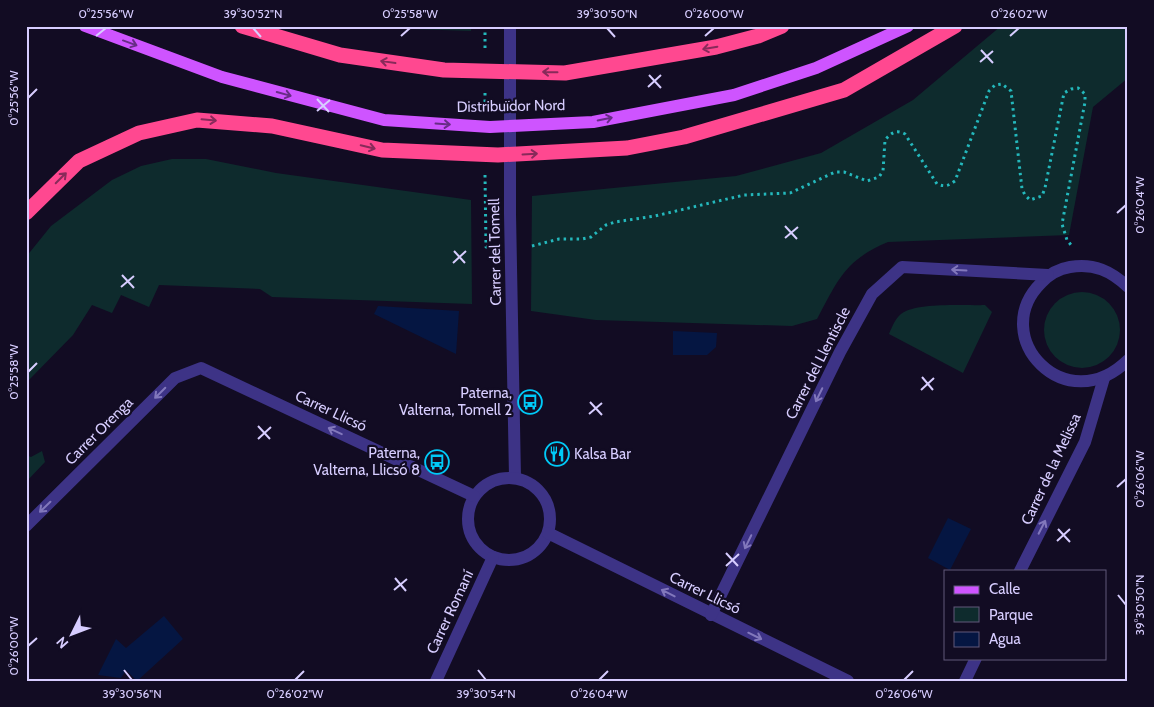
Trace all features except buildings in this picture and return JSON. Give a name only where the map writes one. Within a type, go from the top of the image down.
[{"type":"highway","points":[[242,26],[340,56],[444,70],[565,72],[716,47],[758,36],[782,26]]},
{"type":"highway","points":[[26,213],[79,161],[139,132],[197,120],[272,126],[382,150],[498,155],[627,148],[684,137],[844,90],[955,26]]},
{"type":"main road","name":"Distribuïdor Nord","points":[[85,26],[222,77],[384,120],[490,127],[593,122],[734,95],[816,68],[908,26]]},
{"type":"street","name":"Carrer del Tomell","points":[[510,26],[510,214],[516,477]]},
{"type":"street","points":[[1128,287],[1115,275],[1099,268],[1082,265],[1064,268],[1048,275],[1034,289],[1026,306],[1023,324],[1026,343],[1036,359],[1049,372],[1066,380],[1085,382],[1104,378],[1128,360]]},
{"type":"street","name":"Carrer del Llentiscle","points":[[711,615],[840,352],[872,294],[902,267],[1048,275]]},
{"type":"street","name":"Carrer Llicsó","points":[[201,368],[474,496]]},
{"type":"street","name":"Carrer Orenga","points":[[26,526],[175,378],[201,368]]},
{"type":"street","name":"Carrer de la Melissa","points":[[1021,570],[1085,442],[1104,378]]},
{"type":"street","points":[[516,477],[538,488],[550,508],[548,533],[535,551],[529,554],[515,560],[493,557],[478,546],[470,530],[468,512],[474,496],[492,480],[516,477]]},
{"type":"street","name":"Carrer Llicsó","points":[[548,533],[848,681]]},
{"type":"street","name":"Carrer Romaní","points":[[436,681],[493,557]]},
{"type":"street","points":[[964,681],[975,660]]},
{"type":"path","points":[[485,215],[486,247],[535,246],[559,239],[591,237],[606,225],[615,222],[655,216],[744,195],[790,193],[834,172],[844,172],[867,181],[874,180],[883,171],[884,140],[894,132],[900,131],[905,134],[937,184],[943,187],[949,186],[955,181],[989,91],[994,85],[1002,84],[1011,92],[1022,189],[1030,200],[1042,196],[1045,188],[1064,93],[1071,88],[1078,88],[1085,94],[1086,102],[1062,224],[1070,245]]},
{"type":"green space","points":[[403,26],[471,26],[471,31],[412,29]]},
{"type":"green space","points":[[1001,26],[1128,26],[1128,78],[1093,107],[1069,235],[888,242],[873,249],[852,264],[837,282],[817,319],[792,326],[596,320],[531,311],[532,196],[736,176],[821,153],[913,100]]},
{"type":"green space","points":[[172,159],[206,159],[276,173],[471,200],[472,304],[272,297],[260,289],[159,285],[149,307],[121,295],[112,313],[92,305],[73,335],[26,383],[26,257],[51,226],[112,180],[141,166]]},
{"type":"green space","points":[[1075,292],[1089,292],[1103,298],[1114,309],[1120,323],[1117,345],[1109,357],[1089,368],[1075,368],[1061,362],[1050,351],[1044,337],[1044,323],[1050,309],[1061,298]]},
{"type":"green space","points":[[985,305],[992,312],[963,373],[889,334],[897,318],[908,310],[929,306]]},
{"type":"green space","points":[[42,451],[45,462],[26,482],[26,455],[31,457]]},
{"type":"water","points":[[378,306],[459,311],[456,354],[374,314]]},
{"type":"water","points":[[673,331],[717,333],[716,347],[707,355],[673,355]]},
{"type":"water","points":[[948,518],[971,529],[950,570],[928,558]]},
{"type":"water","points":[[164,616],[183,639],[137,681],[126,670],[121,678],[98,675],[116,639],[126,648]]},
{"type":"place","name":"Paterna, Valterna, Tomell 2","points":[[530,402]]},
{"type":"place","name":"Kalsa Bar","points":[[557,454]]},
{"type":"place","name":"Paterna, Valterna, Llicsó 8","points":[[437,462]]}]
